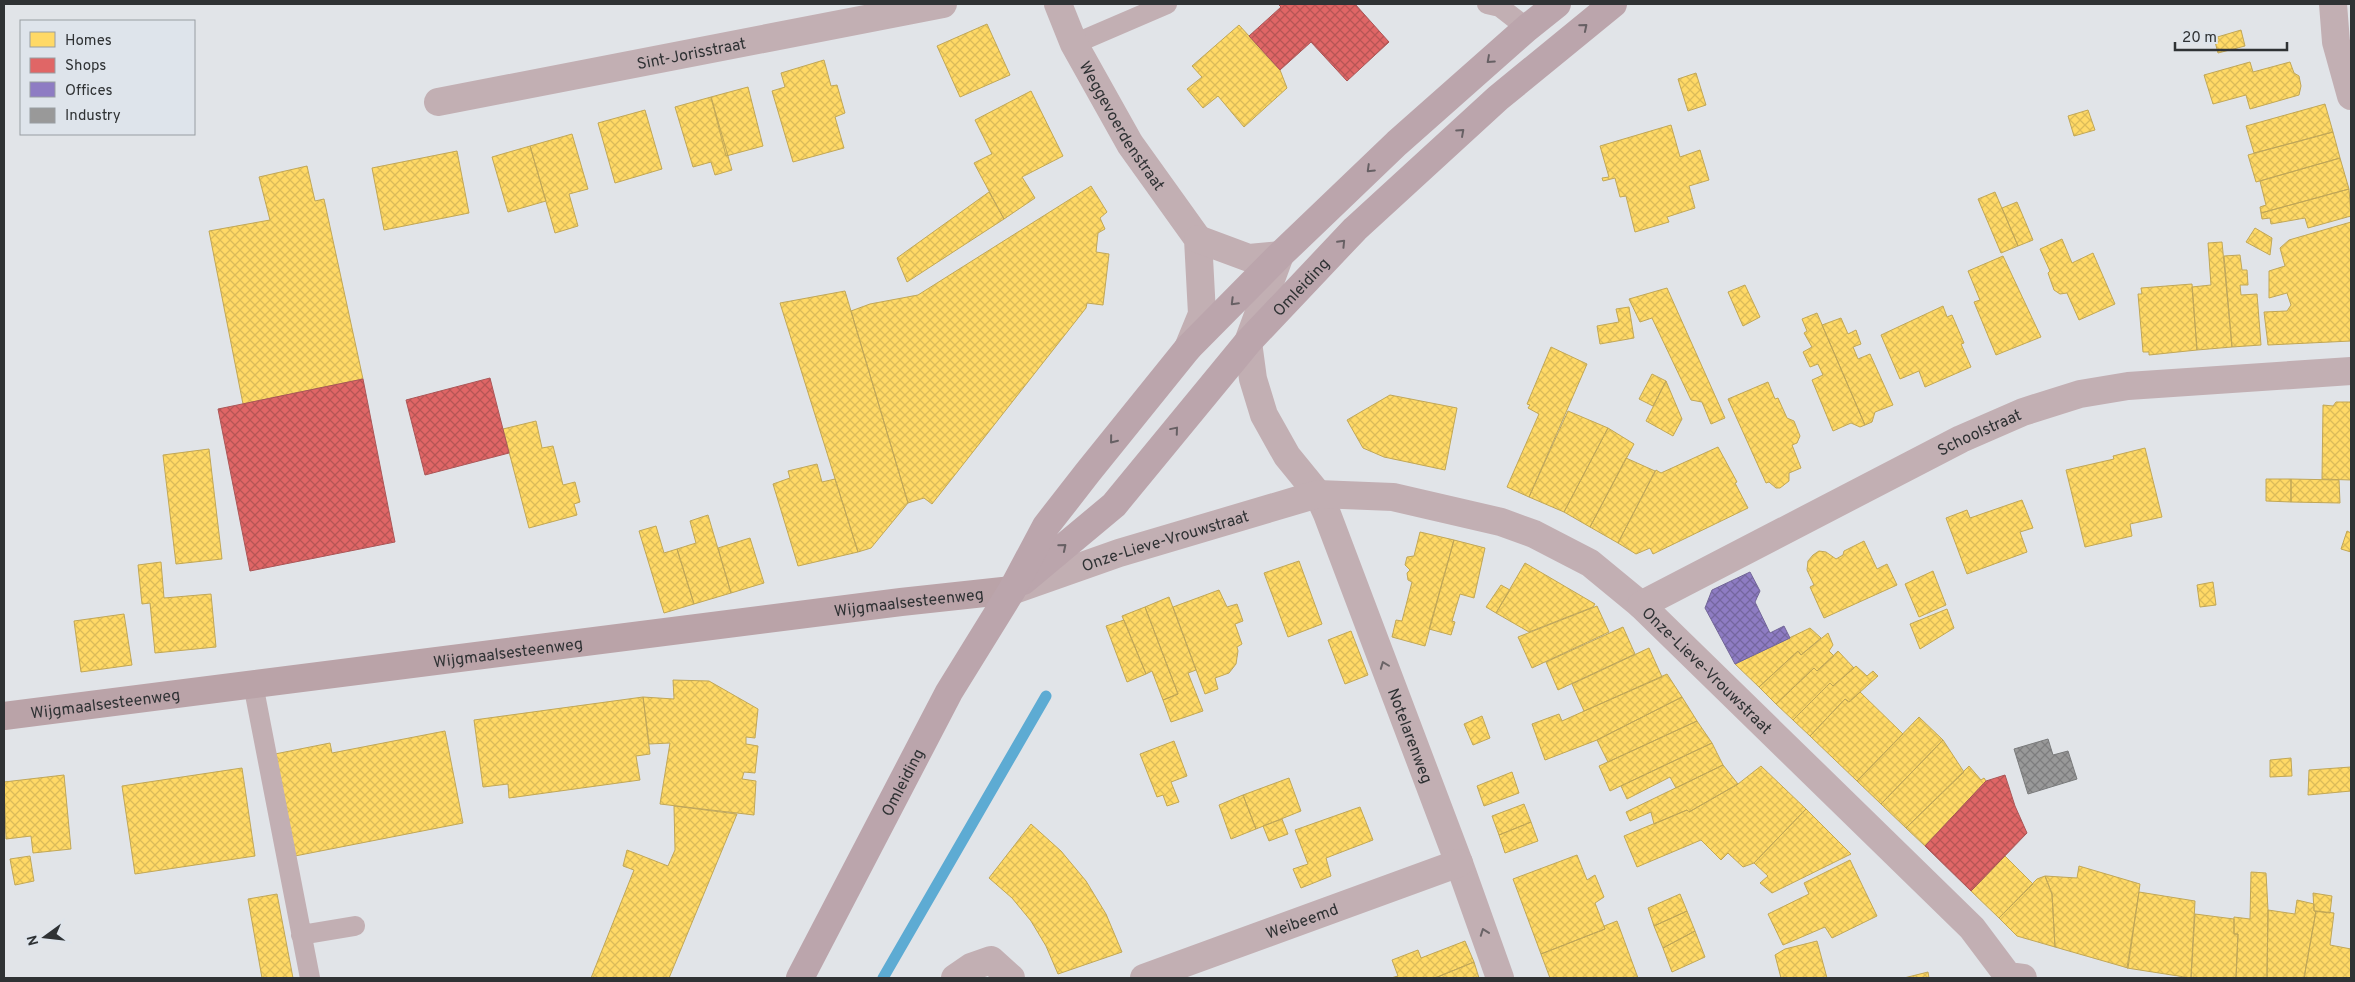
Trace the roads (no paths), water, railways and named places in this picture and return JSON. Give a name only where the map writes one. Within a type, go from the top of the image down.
[{"type":"main road","name":"Omleiding","points":[[800,978],[949,692],[1012,590],[1046,526],[1188,348],[1280,255],[1397,143],[1527,28],[1557,4]]},
{"type":"main road","name":"Omleiding","points":[[1012,590],[1114,504],[1248,342],[1355,229],[1498,98],[1613,4]]},
{"type":"street","name":"Sint-Jorisstraat","points":[[438,102],[942,4]]},
{"type":"street","name":"Weggevoerdenstraat","points":[[1058,4],[1074,44],[1130,144],[1198,238]]},
{"type":"street","points":[[2333,4],[2336,42],[2351,96]]},
{"type":"street","points":[[1188,348],[1202,314],[1198,238],[1249,258],[1280,255],[1248,342],[1253,379],[1264,415],[1287,456],[1318,494]]},
{"type":"street","name":"Schoolstraat","points":[[1641,605],[1961,439],[2022,412],[2080,394],[2128,386],[2351,371]]},
{"type":"street","name":"Onze-Lieve-Vrouwstraat","points":[[1012,590],[1119,553],[1318,494],[1393,497],[1501,522],[1534,534],[1590,564],[1641,605],[1972,928],[2013,977]]},
{"type":"street","name":"Notelarenweg","points":[[1318,494],[1459,863],[1500,978]]},
{"type":"street","name":"Wijgmaalsesteenweg","points":[[4,716],[901,602],[1012,590]]},
{"type":"street","name":"Weibeemd","points":[[1144,978],[1459,863]]},
{"type":"street","points":[[955,978],[971,967],[990,960],[1011,978]]},
{"type":"lane","points":[[1074,44],[1167,4]]},
{"type":"lane","points":[[1487,4],[1500,7],[1527,28]]},
{"type":"lane","points":[[253,684],[310,978]]},
{"type":"lane","points":[[301,935],[355,926]]},
{"type":"waterway","points":[[883,978],[1046,696]]}]
